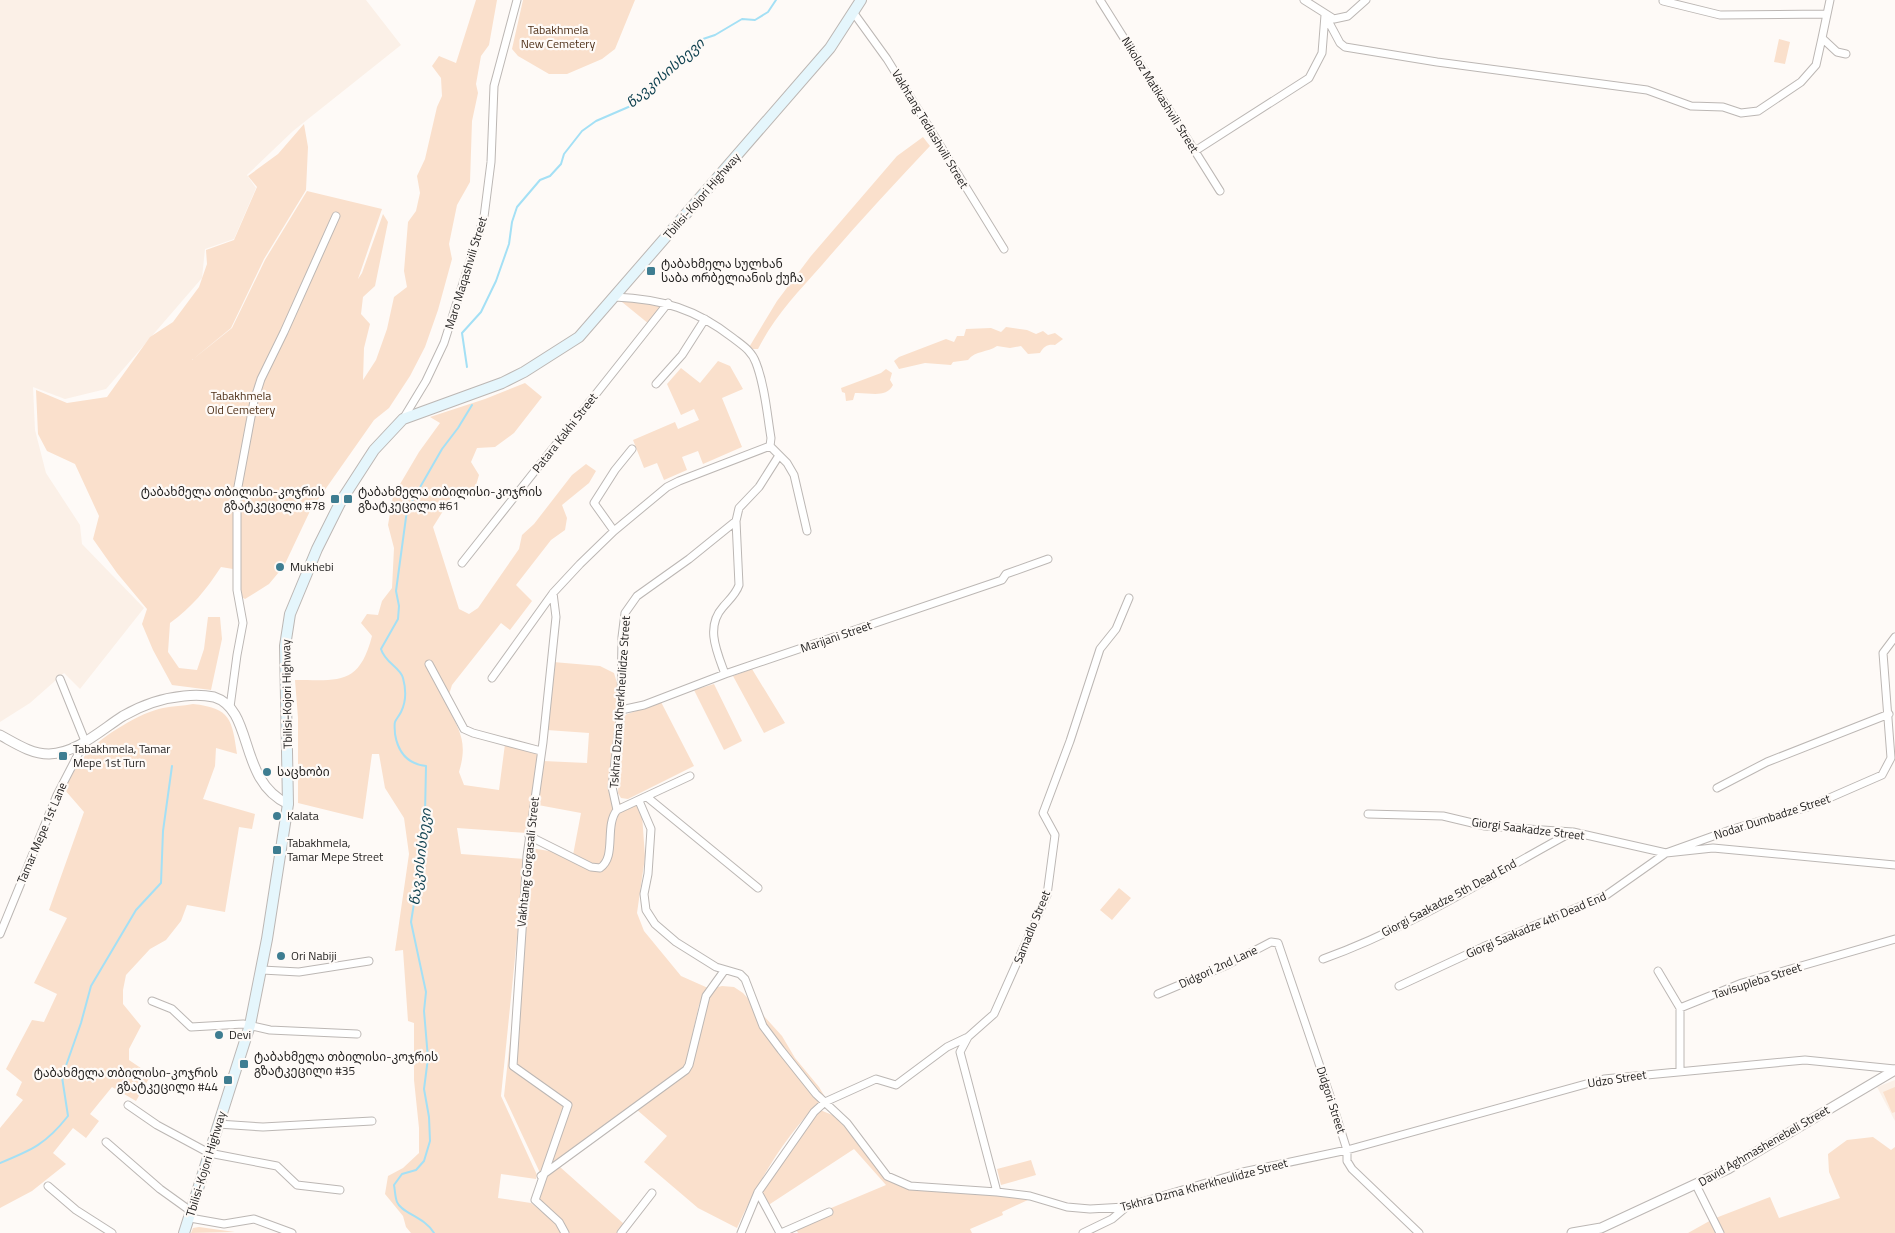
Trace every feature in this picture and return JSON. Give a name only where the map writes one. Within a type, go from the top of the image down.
[{"type":"main road","name":"Tbilisi-Kojori Highway","points":[[184,1233],[250,1025],[262,970],[288,804],[286,646],[290,614],[317,549],[341,501],[374,450],[403,419],[482,391],[524,372],[578,337],[616,297],[830,48],[861,0]]},
{"type":"street","name":"Maro Maqashvili Street","points":[[403,419],[426,381],[444,343],[484,217],[491,162],[494,86],[517,0]]},
{"type":"street","name":"Nikoloz Matikashvili Street","points":[[1100,0],[1220,191]]},
{"type":"street","points":[[1304,0],[1334,19],[1348,16],[1366,0]]},
{"type":"street","points":[[1325,14],[1340,43],[1345,47],[1437,62],[1647,90],[1691,106],[1723,107],[1741,113],[1758,111],[1801,82],[1816,65],[1830,0]]},
{"type":"street","points":[[1663,1],[1720,15],[1828,14]]},
{"type":"street","name":"Vakhtang Tediashvili Street","points":[[853,12],[887,59],[1004,249]]},
{"type":"street","points":[[1195,151],[1309,78],[1322,53],[1325,14]]},
{"type":"street","points":[[1822,38],[1837,52],[1846,54]]},
{"type":"street","points":[[230,707],[237,655],[244,623],[237,590],[237,492],[254,401],[261,379],[336,216]]},
{"type":"street","points":[[616,297],[648,299],[668,303],[705,319],[735,339],[754,358],[762,388],[771,438],[770,446],[778,457],[787,464],[794,475],[807,531]]},
{"type":"street","name":"Patara Kakhi Street","points":[[462,563],[668,303]]},
{"type":"street","points":[[656,384],[682,355],[705,319]]},
{"type":"street","points":[[492,678],[553,593],[614,531],[673,484],[770,446]]},
{"type":"street","points":[[614,531],[594,503],[615,470],[632,449]]},
{"type":"street","name":"Tskhra Dzma Kherkheulidze Street","points":[[616,810],[612,787],[621,710],[622,636],[625,613],[629,604],[736,521],[739,508],[759,487],[778,457]]},
{"type":"street","points":[[725,674],[712,632],[713,623],[721,609],[738,591],[740,585],[736,521]]},
{"type":"street","name":"Marijani Street","points":[[621,710],[644,705],[725,674],[1002,580],[1006,574],[1048,558]]},
{"type":"street","name":"Vakhtang Gorgasali Street","points":[[541,1177],[568,1105],[513,1066],[529,836],[541,751],[556,617],[553,593]]},
{"type":"street","name":"Samadlo Street","points":[[824,1102],[876,1079],[896,1085],[947,1047],[968,1037],[994,1014],[1048,895],[1055,835],[1043,813],[1070,741],[1100,649],[1116,629],[1129,598]]},
{"type":"street","name":"Nodar Dumbadze Street","points":[[1666,853],[1734,828],[1811,806],[1882,775],[1893,756],[1883,653],[1895,637]]},
{"type":"street","points":[[429,664],[464,729],[541,751]]},
{"type":"street","points":[[60,678],[86,741]]},
{"type":"street","points":[[0,735],[27,749],[49,754],[86,741],[125,715],[152,702],[169,697],[211,696],[223,700],[230,707],[240,724],[251,761],[259,778],[276,799],[288,804]]},
{"type":"street","points":[[1717,788],[1767,762],[1889,714]]},
{"type":"street","name":"Tamar Mepe 1st Lane","points":[[0,934],[57,795],[86,741]]},
{"type":"street","points":[[529,836],[591,867],[600,868],[607,862],[612,818],[616,810],[690,776]]},
{"type":"street","points":[[647,797],[758,888]]},
{"type":"street","name":"Tskhra Dzma Kherkheulidze Street","points":[[639,801],[651,829],[648,874],[644,894],[646,910],[655,924],[676,942],[724,971],[740,974],[745,979],[763,1026],[797,1072],[846,1123],[887,1176],[910,1186],[1030,1196],[1067,1207],[1090,1209],[1125,1207],[1243,1172],[1347,1150]]},
{"type":"street","name":"Giorgi Saakadze Street","points":[[1368,814],[1443,816],[1485,826],[1573,832],[1666,853],[1714,848],[1895,865]]},
{"type":"street","name":"Giorgi Saakadze 5th Dead End","points":[[1323,959],[1416,918],[1573,832]]},
{"type":"street","name":"Giorgi Saakadze 4th Dead End","points":[[1399,986],[1483,947],[1606,896],[1666,853]]},
{"type":"street","name":"Tavisupleba Street","points":[[1680,1008],[1742,983],[1895,939]]},
{"type":"street","name":"Didgori 2nd Lane","points":[[1158,994],[1227,965],[1271,942],[1278,943]]},
{"type":"street","name":"Didgori Street","points":[[1278,943],[1347,1150],[1347,1161],[1352,1170],[1418,1233]]},
{"type":"street","points":[[262,970],[299,972],[370,961]]},
{"type":"street","points":[[565,1233],[559,1222],[535,1202],[541,1177],[686,1070],[689,1065],[706,996],[724,971]]},
{"type":"street","points":[[1658,971],[1680,1008],[1680,1071]]},
{"type":"street","points":[[152,1001],[172,1009],[192,1027],[250,1025],[270,1030],[357,1034]]},
{"type":"street","points":[[968,1037],[960,1052],[996,1192]]},
{"type":"street","name":"Udzo Street","points":[[1347,1150],[1604,1079],[1805,1060],[1895,1069]]},
{"type":"street","name":"David Aghmashenebeli Street","points":[[1572,1233],[1601,1228],[1728,1169],[1895,1069]]},
{"type":"street","points":[[741,1233],[758,1192],[814,1112],[824,1102]]},
{"type":"street","points":[[128,1105],[157,1125],[209,1153],[277,1166],[297,1185],[340,1190]]},
{"type":"street","points":[[218,1124],[263,1127],[372,1121]]},
{"type":"street","points":[[106,1142],[191,1215],[224,1224],[254,1219],[292,1233]]},
{"type":"street","points":[[1696,1185],[1720,1233]]},
{"type":"street","points":[[48,1186],[76,1210],[112,1233]]},
{"type":"street","points":[[758,1192],[781,1233],[828,1212]]},
{"type":"street","points":[[621,1233],[652,1193]]},
{"type":"street","points":[[1083,1233],[1112,1219],[1125,1207]]},
{"type":"street","points":[[223,1233],[224,1224]]},
{"type":"shaded area","points":[[0,0],[366,0],[401,45],[293,131],[247,175],[256,188],[234,239],[205,249],[202,278],[106,389],[65,399],[33,387],[35,430],[46,473],[80,525],[82,544],[144,608],[80,689],[64,673],[30,703],[0,722]]},
{"type":"shaded area","points":[[1895,1080],[1895,1121],[1877,1087]]},
{"type":"green space","name":"Tabakhmela Old Cemetery","points":[[476,0],[497,0],[489,45],[481,56],[476,84],[478,93],[472,121],[470,182],[457,205],[449,244],[452,259],[438,310],[425,347],[410,376],[389,408],[374,420],[310,511],[284,566],[269,584],[245,599],[234,592],[233,569],[221,567],[198,598],[170,623],[168,652],[179,668],[197,670],[204,649],[208,617],[220,617],[222,639],[211,690],[172,685],[153,650],[142,624],[147,609],[117,573],[93,539],[99,516],[75,464],[47,451],[38,434],[36,390],[67,403],[107,397],[150,337],[173,322],[199,287],[207,264],[206,250],[234,240],[257,187],[248,176],[278,154],[304,124],[308,147],[306,190],[264,259],[231,328],[192,360],[232,328],[265,260],[307,191],[382,209],[358,279],[362,273],[383,214],[388,222],[375,286],[363,297],[361,314],[370,324],[364,348],[363,380],[376,360],[387,329],[394,297],[407,287],[404,271],[408,222],[416,211],[420,193],[417,176],[425,159],[437,107],[442,96],[441,78],[432,66],[439,56],[456,63]]},
{"type":"green space","name":"Tabakhmela New Cemetery","points":[[523,0],[635,0],[615,49],[602,59],[567,74],[549,74],[518,56],[512,49]]},
{"type":"green space","points":[[1779,39],[1790,42],[1785,64],[1774,62]]},
{"type":"green space","points":[[923,137],[930,146],[795,295],[771,326],[758,349],[748,349],[777,301],[811,256],[897,156]]},
{"type":"green space","points":[[623,299],[664,304],[649,324],[622,302]]},
{"type":"green space","points":[[1006,327],[1027,330],[1036,334],[1043,331],[1048,335],[1055,333],[1063,339],[1055,345],[1046,346],[1040,353],[1028,354],[1021,346],[1010,348],[997,346],[978,353],[968,360],[953,362],[951,365],[925,363],[899,369],[894,361],[899,357],[946,339],[954,342],[957,336],[964,336],[966,329],[991,328],[1001,332]]},
{"type":"green space","points":[[718,361],[730,366],[743,389],[722,398],[742,447],[703,464],[698,451],[682,457],[687,470],[664,480],[657,463],[644,468],[633,440],[675,422],[678,429],[699,420],[694,409],[681,415],[667,384],[681,368],[700,383]]},
{"type":"green space","points":[[886,369],[892,373],[890,380],[893,385],[890,389],[876,394],[855,393],[853,400],[846,401],[845,393],[842,392],[841,388],[881,373]]},
{"type":"green space","points":[[525,383],[542,397],[514,433],[495,447],[477,448],[471,462],[479,475],[474,492],[453,495],[433,527],[459,609],[469,614],[478,608],[519,549],[522,535],[534,524],[572,475],[586,464],[596,471],[589,483],[562,505],[567,518],[565,530],[551,540],[516,585],[532,601],[510,630],[501,623],[452,685],[446,704],[459,729],[463,744],[462,762],[459,772],[464,785],[499,790],[505,744],[539,752],[527,833],[457,828],[461,854],[525,859],[501,1096],[537,1175],[536,1179],[501,1174],[498,1198],[531,1203],[557,1223],[563,1233],[411,1233],[406,1227],[403,1216],[385,1194],[388,1176],[403,1168],[419,1153],[419,1128],[414,1080],[414,1023],[408,1021],[403,950],[395,951],[409,854],[404,818],[385,788],[379,754],[372,754],[363,819],[298,803],[298,718],[295,680],[324,680],[345,677],[354,672],[361,664],[372,636],[361,623],[367,614],[378,615],[382,601],[392,588],[394,548],[388,525],[393,496],[419,452],[440,423],[430,417],[485,399]]},
{"type":"green space","points":[[553,662],[600,666],[614,673],[617,683],[612,790],[614,797],[625,807],[641,800],[645,857],[637,913],[644,931],[681,976],[708,988],[699,1005],[685,1068],[541,1175],[504,1096],[531,848],[573,855],[581,813],[538,805],[543,761],[587,763],[589,733],[547,730]]},
{"type":"green space","points":[[752,669],[785,723],[764,733],[733,676]]},
{"type":"green space","points":[[714,684],[742,741],[724,750],[694,690]]},
{"type":"green space","points":[[661,702],[694,766],[628,799],[621,798],[618,793],[622,716]]},
{"type":"green space","points":[[193,704],[215,709],[227,718],[231,724],[237,754],[216,748],[215,766],[203,799],[255,814],[252,829],[239,827],[225,912],[187,905],[181,921],[166,940],[150,949],[126,975],[123,1004],[141,1026],[129,1049],[129,1060],[151,1075],[136,1101],[112,1087],[90,1114],[99,1121],[86,1138],[73,1128],[53,1153],[66,1164],[32,1191],[0,1208],[0,1128],[23,1100],[16,1095],[22,1082],[6,1069],[32,1020],[44,1022],[57,994],[34,983],[67,918],[49,910],[84,812],[64,789],[87,753],[112,732],[154,710]]},
{"type":"green space","points":[[1119,888],[1131,898],[1112,920],[1100,910]]},
{"type":"green space","points":[[722,986],[734,987],[743,993],[782,1036],[795,1058],[825,1097],[786,1141],[764,1175],[737,1228],[698,1208],[644,1162],[667,1136],[636,1109],[688,1071],[707,997],[714,988]]},
{"type":"green space","points":[[1895,1087],[1895,1112],[1892,1113],[1883,1092]]},
{"type":"green space","points":[[820,1110],[835,1116],[870,1156],[885,1179],[906,1188],[993,1193],[1030,1199],[1002,1212],[1003,1215],[970,1229],[972,1233],[798,1233],[793,1224],[886,1185],[854,1149],[767,1206],[760,1192]]},
{"type":"green space","points":[[1873,1137],[1891,1150],[1895,1147],[1895,1233],[1688,1233],[1713,1219],[1770,1197],[1779,1218],[1840,1198],[1829,1172],[1828,1154],[1847,1140]]},
{"type":"green space","points":[[1031,1160],[1036,1175],[1001,1185],[997,1169]]},
{"type":"green space","points":[[560,1167],[624,1224],[618,1233],[567,1233],[537,1200],[543,1178]]},
{"type":"green space","points":[[199,1227],[235,1232],[191,1233],[193,1228]]},
{"type":"waterway","name":"წავკისისხევი","points":[[467,367],[462,333],[481,312],[496,281],[509,244],[512,222],[517,207],[540,180],[550,176],[561,164],[564,154],[582,131],[596,121],[633,105],[697,41],[715,35],[742,19],[755,20],[768,12],[776,0]]},
{"type":"waterway","name":"წავკისისხევი","points":[[434,1233],[425,1223],[399,1206],[396,1200],[394,1185],[402,1174],[416,1170],[424,1161],[430,1141],[429,1117],[424,1089],[428,1058],[424,1011],[426,992],[411,922],[427,823],[425,814],[426,766],[409,760],[398,746],[395,734],[395,721],[404,704],[404,682],[399,671],[386,658],[381,649],[398,619],[399,606],[396,591],[407,510],[442,449],[472,405]]},
{"type":"waterway","points":[[0,1163],[38,1145],[53,1133],[68,1116],[62,1077],[81,1023],[91,986],[136,910],[161,883],[163,831],[172,766]]},
{"type":"place","name":"ტაბახმელა სულხან საბა ორბელიანის ქუჩა","points":[[651,271]]},
{"type":"place","name":"ტაბახმელა თბილისი-კოჯრის გზატკეცილი #78","points":[[335,499]]},
{"type":"place","name":"ტაბახმელა თბილისი-კოჯრის გზატკეცილი #61","points":[[348,499]]},
{"type":"place","name":"Mukhebi","points":[[280,567]]},
{"type":"place","name":"Tabakhmela, Tamar Mepe 1st Turn","points":[[63,756]]},
{"type":"place","name":"საცხობი","points":[[267,772]]},
{"type":"place","name":"Kalata","points":[[277,816]]},
{"type":"place","name":"Tabakhmela, Tamar Mepe Street","points":[[277,850]]},
{"type":"place","name":"Ori Nabiji","points":[[281,956]]},
{"type":"place","name":"Devi","points":[[219,1035]]},
{"type":"place","name":"ტაბახმელა თბილისი-კოჯრის გზატკეცილი #35","points":[[244,1064]]},
{"type":"place","name":"ტაბახმელა თბილისი-კოჯრის გზატკეცილი #44","points":[[228,1080]]}]
